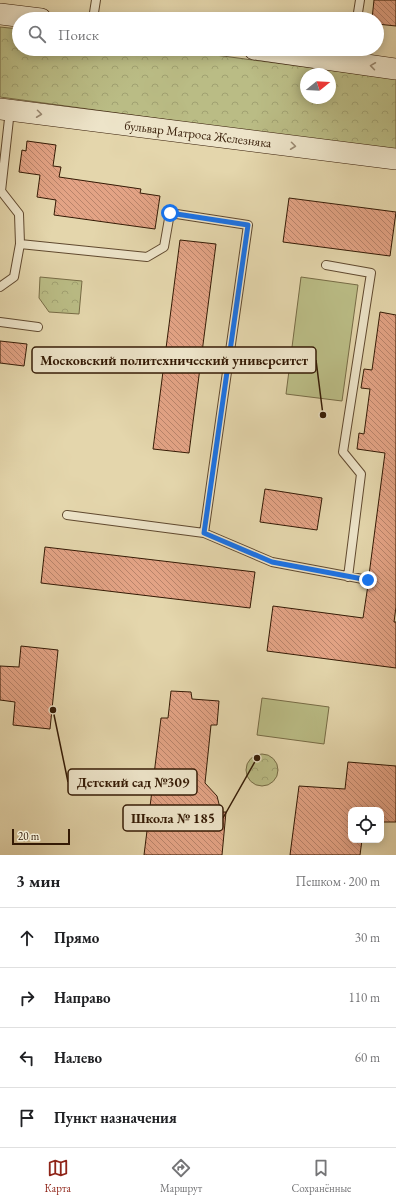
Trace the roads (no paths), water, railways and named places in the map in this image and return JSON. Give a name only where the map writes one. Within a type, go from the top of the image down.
[{"type":"street","points":[[0,14],[12,15]]},
{"type":"street","points":[[352,56],[396,69]]},
{"type":"street","name":"бульвар Матроса Железняка","points":[[5,110],[396,159]]},
{"type":"lane","points":[[94,12],[96,0]]},
{"type":"lane","points":[[358,12],[360,0]]},
{"type":"lane","points":[[0,287],[14,277],[20,244],[19,214],[0,191],[5,110]]},
{"type":"lane","points":[[20,244],[147,257],[164,247],[170,213],[248,225],[204,533]]},
{"type":"lane","points":[[326,265],[371,273],[343,452],[361,474],[348,577]]},
{"type":"lane","points":[[0,322],[38,327]]},
{"type":"lane","points":[[67,515],[204,533],[272,562],[368,580]]},
{"type":"place","name":"Московский политехнический университет","points":[[323,415]]},
{"type":"place","name":"Детский сад №309","points":[[53,710]]},
{"type":"place","name":"Школа № 185","points":[[257,758]]}]
